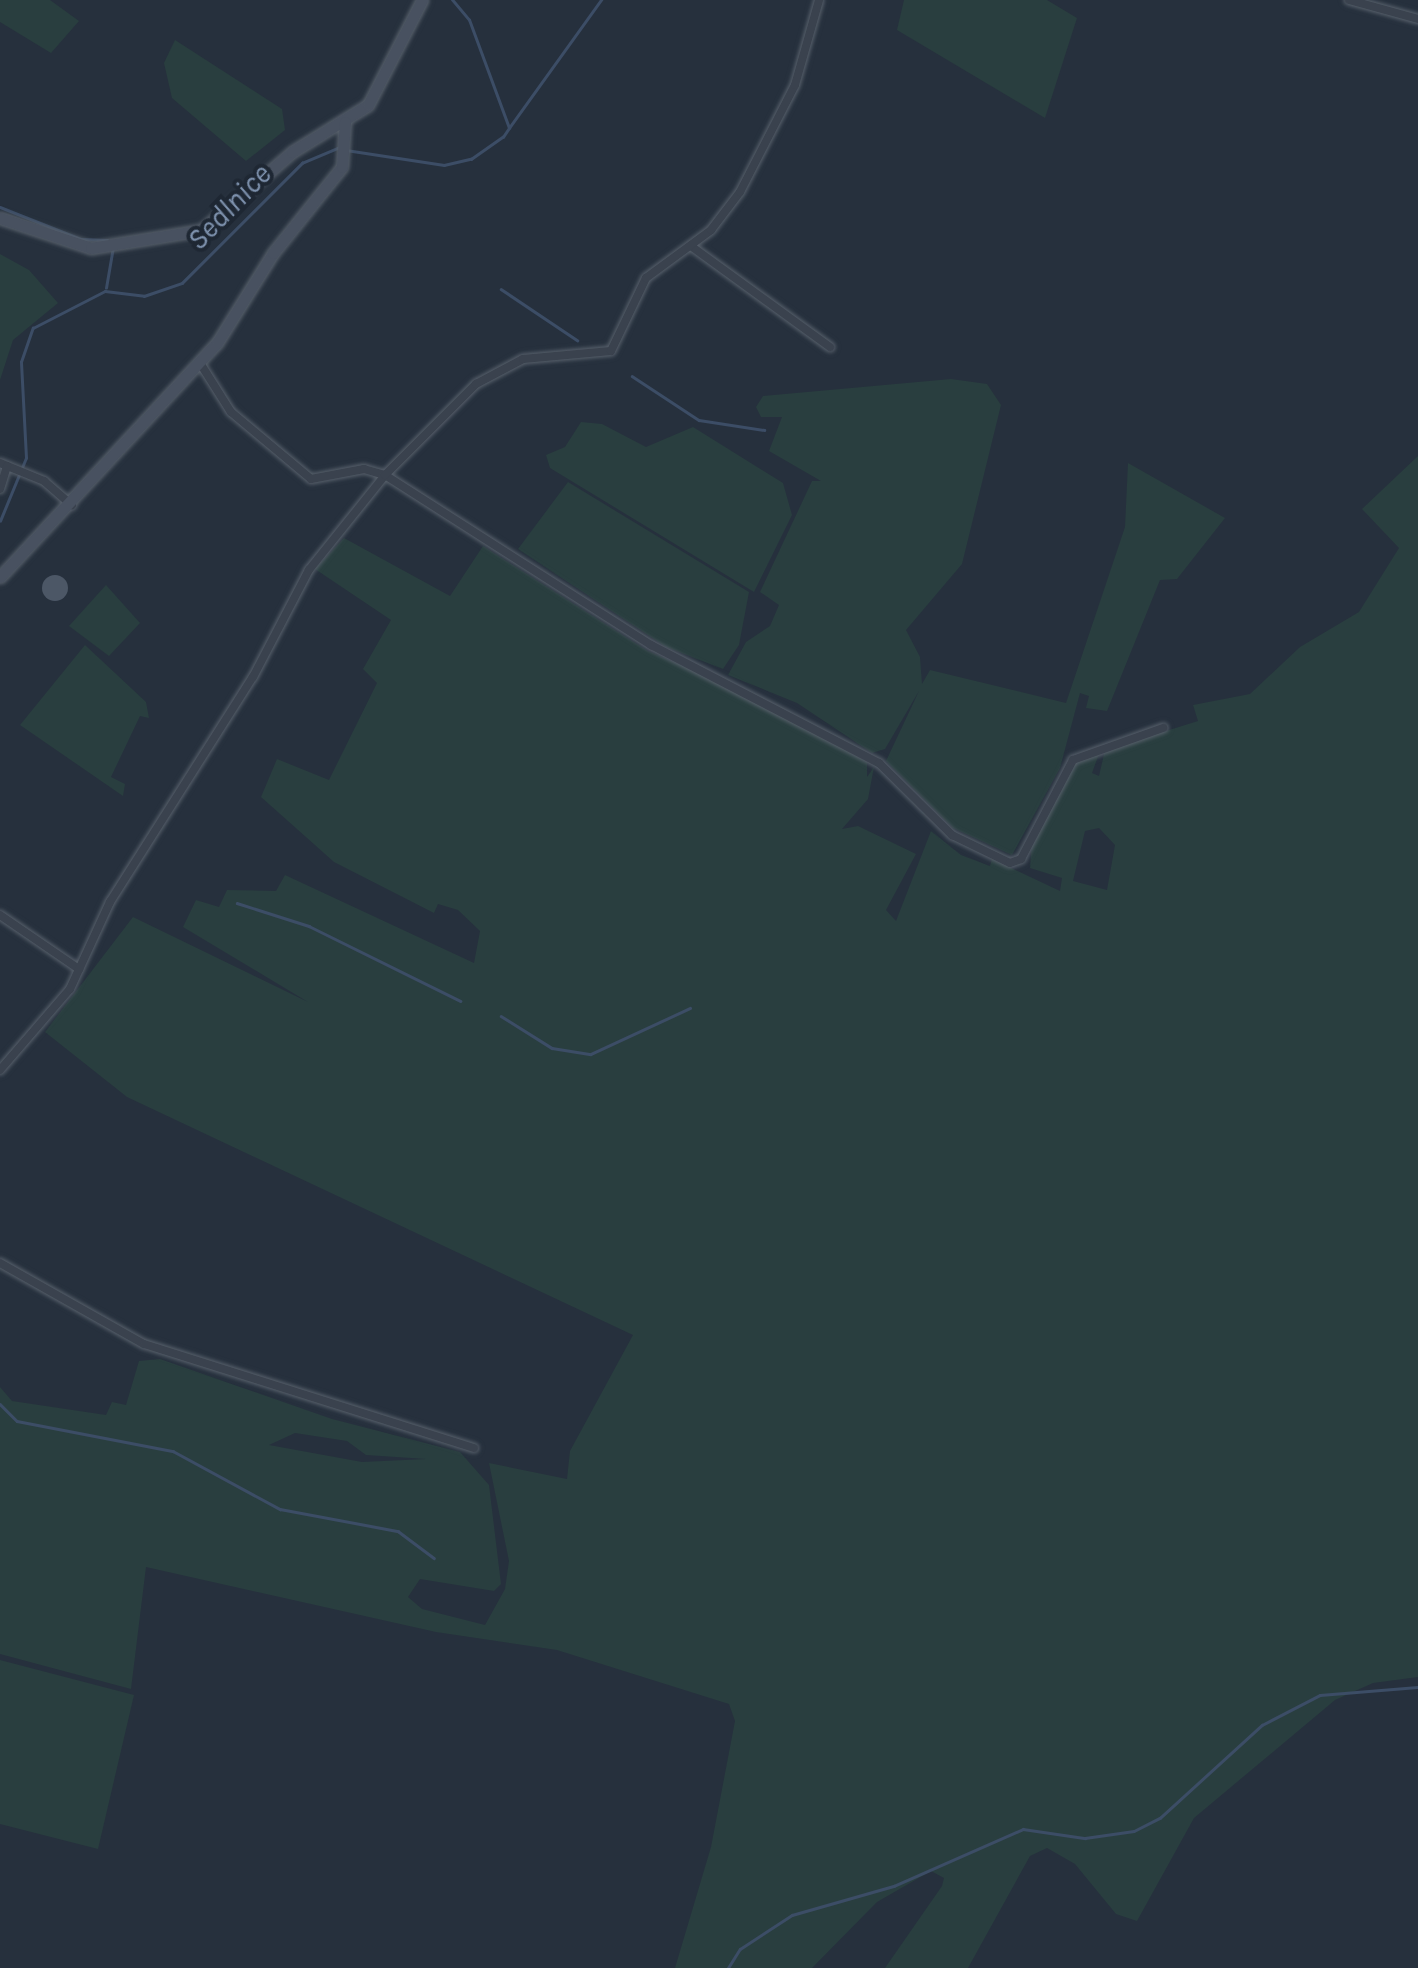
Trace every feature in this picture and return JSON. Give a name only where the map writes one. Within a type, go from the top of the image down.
[{"type":"street","points":[[0,218],[66,244],[113,247],[202,230],[292,152],[345,122],[382,87],[422,0]]},
{"type":"street","points":[[0,1070],[55,1012],[110,902],[252,677],[282,608],[385,474],[476,384],[508,367],[610,351],[635,292],[711,230],[760,156],[795,85],[819,0]]},
{"type":"street","points":[[1350,0],[1418,19]]},
{"type":"street","points":[[0,577],[72,505],[200,363],[346,159],[349,137],[345,122]]},
{"type":"street","points":[[691,246],[830,347]]},
{"type":"street","points":[[200,363],[231,412],[311,480],[364,469],[385,474],[651,646],[878,763],[952,835],[1010,863],[1021,859],[1073,760],[1163,728]]},
{"type":"street","points":[[0,489],[7,466],[33,475],[72,505]]},
{"type":"street","points":[[0,915],[79,969]]},
{"type":"street","points":[[0,1263],[144,1344],[474,1448]]},
{"type":"green space","points":[[0,0],[50,0],[79,21],[51,53],[0,22]]},
{"type":"green space","points":[[904,0],[1047,0],[1077,18],[1045,118],[897,30]]},
{"type":"green space","points":[[175,40],[282,109],[285,130],[246,161],[172,98],[164,63]]},
{"type":"green space","points":[[0,254],[29,270],[58,303],[13,340],[0,380]]},
{"type":"green space","points":[[951,379],[987,384],[1001,405],[962,564],[906,630],[920,657],[922,684],[930,670],[1066,703],[1125,527],[1128,463],[1225,518],[1177,579],[1160,580],[1107,711],[1086,708],[1089,696],[1080,693],[1060,768],[1012,855],[953,828],[886,761],[919,691],[885,749],[872,753],[797,703],[728,675],[746,642],[770,626],[779,605],[760,592],[812,481],[821,481],[769,451],[782,417],[761,417],[756,407],[763,396]]},
{"type":"green space","points":[[581,422],[602,424],[646,447],[693,427],[783,483],[792,515],[754,592],[550,468],[546,455],[565,447]]},
{"type":"green space","points":[[1418,456],[1418,1677],[1373,1683],[1335,1700],[1194,1818],[1137,1921],[1116,1914],[1075,1864],[1047,1848],[1030,1856],[968,1968],[885,1968],[942,1886],[944,1878],[931,1871],[877,1902],[812,1968],[675,1968],[711,1847],[735,1721],[729,1704],[557,1650],[436,1632],[146,1567],[131,1689],[0,1654],[0,1387],[12,1401],[106,1415],[112,1402],[126,1405],[139,1361],[160,1359],[332,1419],[460,1452],[489,1485],[501,1584],[494,1591],[420,1579],[408,1597],[422,1609],[485,1625],[505,1589],[509,1561],[489,1463],[567,1479],[570,1451],[633,1335],[127,1097],[45,1032],[133,917],[308,1002],[183,927],[196,900],[219,907],[227,890],[276,891],[285,875],[474,963],[480,931],[458,910],[438,904],[434,913],[334,862],[261,797],[277,759],[329,780],[377,683],[363,669],[391,620],[315,569],[344,538],[450,596],[483,546],[648,651],[736,689],[867,762],[867,777],[874,767],[868,799],[842,829],[858,826],[916,854],[886,910],[896,921],[931,831],[961,855],[990,866],[992,859],[1060,891],[1062,878],[1030,868],[1032,842],[1069,765],[1100,751],[1092,773],[1099,776],[1105,750],[1198,721],[1193,705],[1250,694],[1300,647],[1359,612],[1399,548],[1362,509]],"holes":[[[1099,828],[1115,845],[1107,890],[1073,881],[1085,831]],[[295,1433],[347,1441],[366,1455],[426,1459],[362,1462],[269,1445]]]},
{"type":"green space","points":[[568,482],[749,592],[739,645],[723,669],[666,647],[518,549]]},
{"type":"green space","points":[[106,585],[140,623],[109,656],[69,626]]},
{"type":"green space","points":[[85,645],[146,702],[149,718],[140,716],[111,777],[125,784],[123,796],[20,725]]},
{"type":"green space","points":[[0,1660],[134,1695],[98,1849],[0,1824]]},
{"type":"building","points":[[55,575],[64,579],[68,588],[64,597],[55,601],[46,597],[42,588],[46,579]]},
{"type":"waterway","name":"Sedlnice","points":[[346,150],[444,165],[471,159],[503,137],[509,128],[469,20],[452,0]]},
{"type":"waterway","points":[[509,128],[601,0]]},
{"type":"waterway","name":"Sedlnice","points":[[0,521],[26,458],[21,362],[33,328],[105,291],[144,296],[182,283],[302,163],[338,148]]},
{"type":"waterway","points":[[0,207],[81,239],[107,240]]},
{"type":"waterway","points":[[106,288],[113,247]]},
{"type":"waterway","points":[[501,289],[577,340]]},
{"type":"waterway","points":[[632,376],[699,420],[764,430]]},
{"type":"waterway","points":[[237,903],[309,926],[461,1001]]},
{"type":"waterway","points":[[501,1016],[552,1048],[591,1054],[690,1008]]},
{"type":"waterway","points":[[0,1404],[17,1421],[173,1451],[280,1509],[398,1531],[434,1558]]},
{"type":"waterway","points":[[728,1968],[740,1949],[792,1915],[894,1886],[1023,1829],[1085,1838],[1134,1831],[1160,1818],[1262,1725],[1320,1695],[1418,1687]]}]
